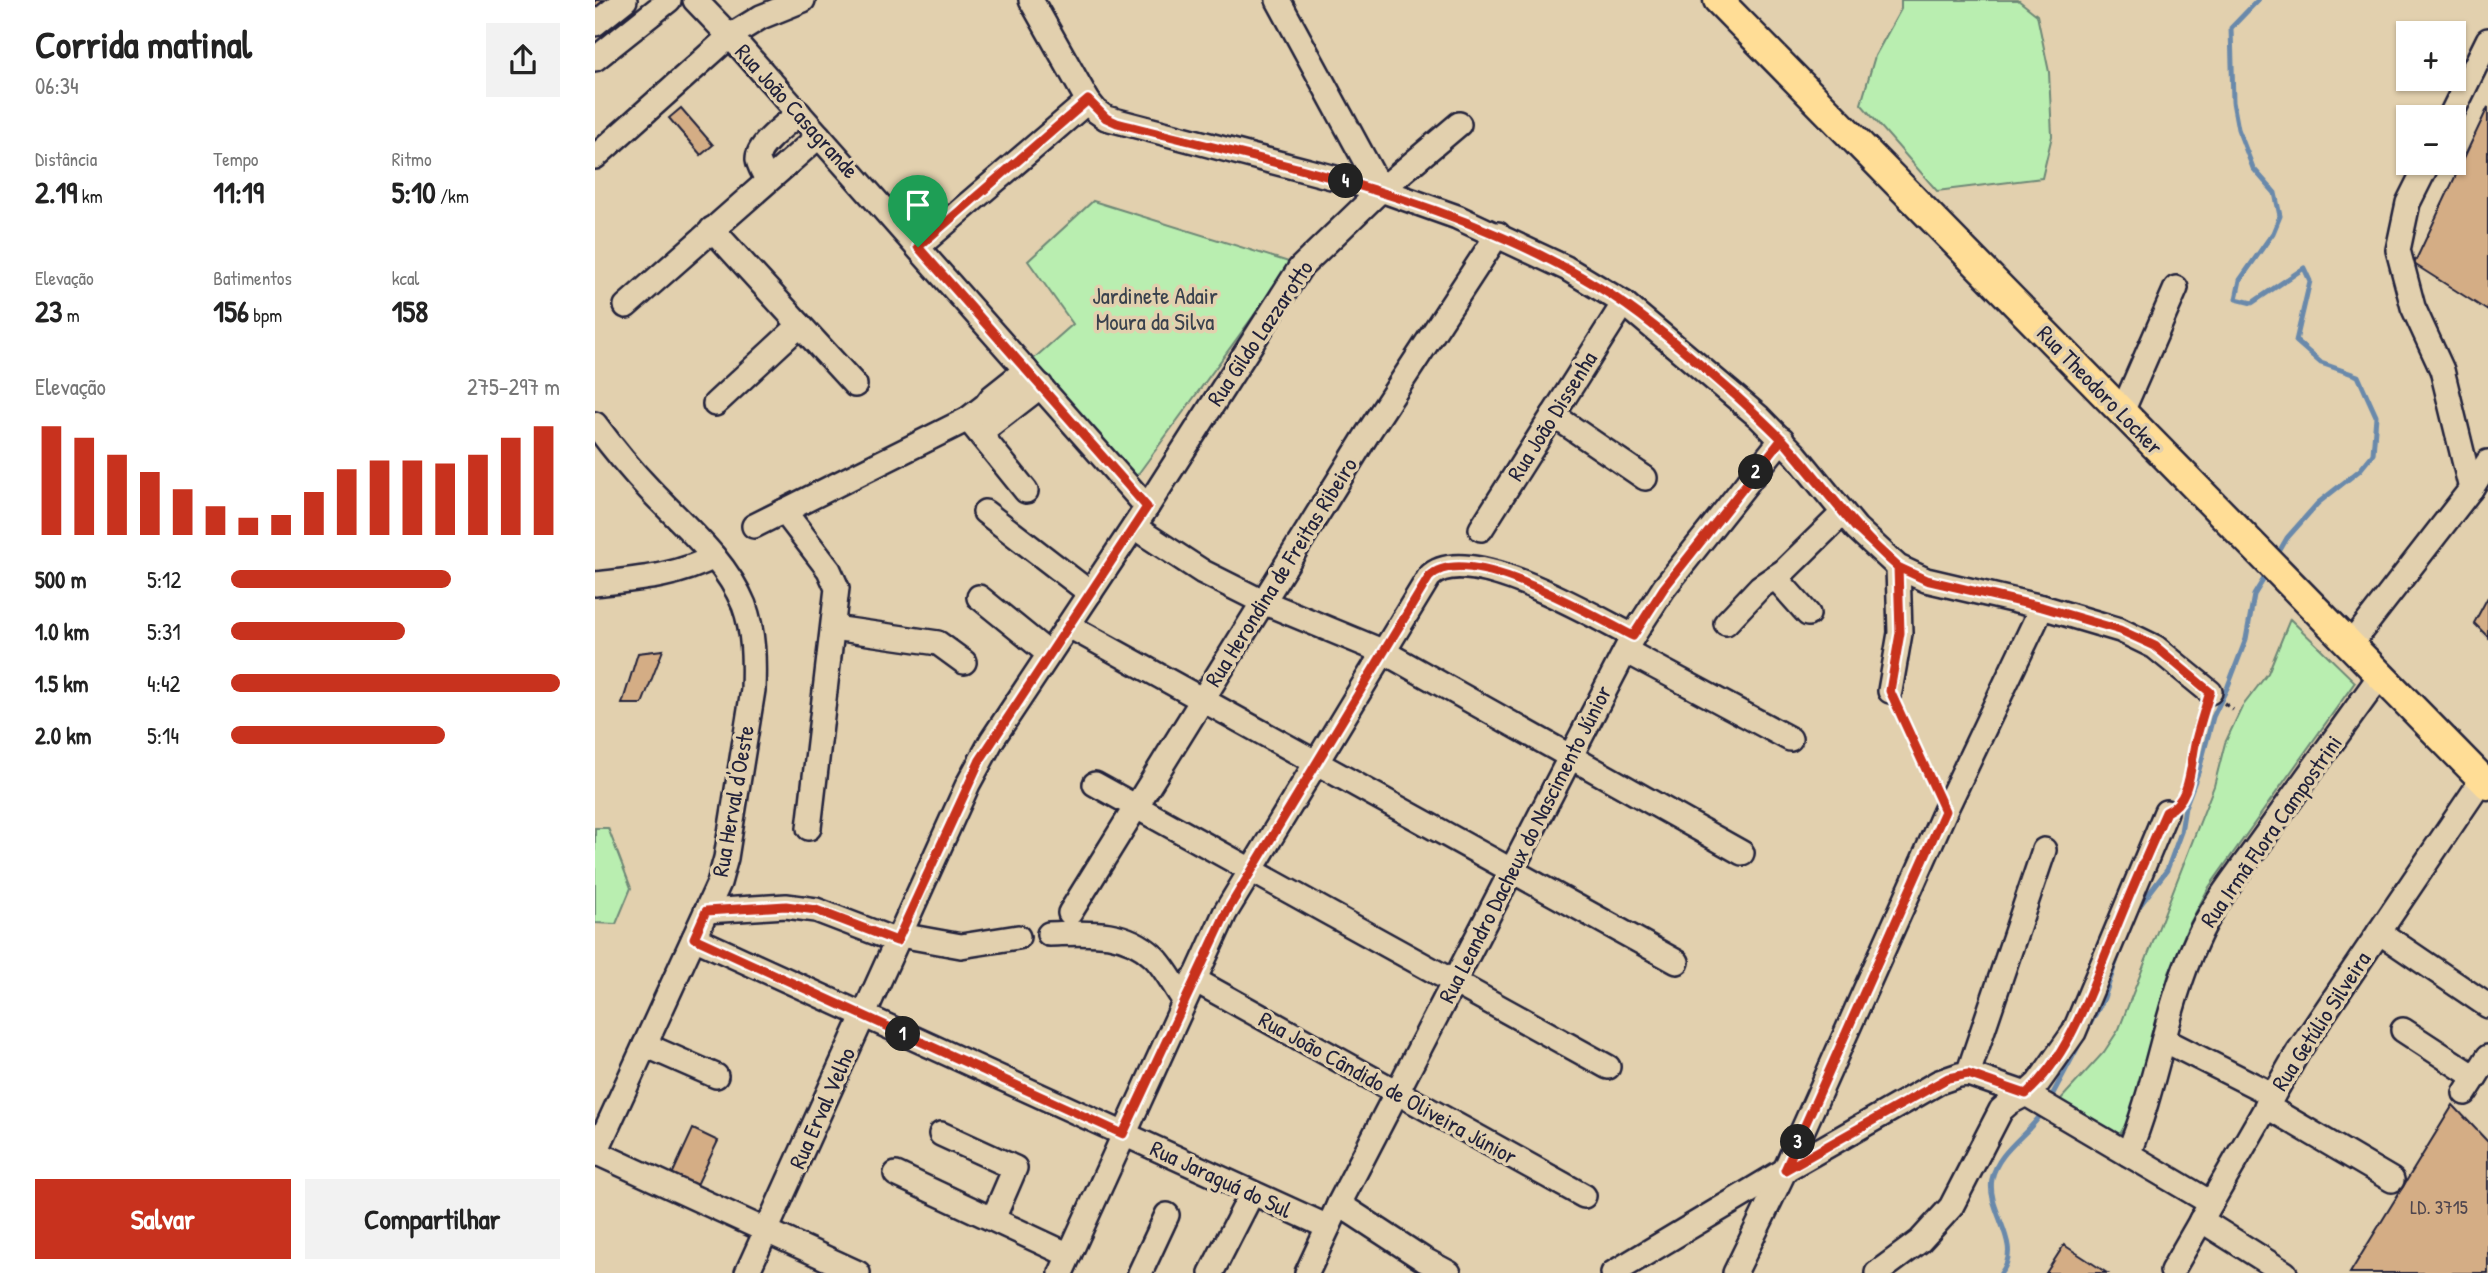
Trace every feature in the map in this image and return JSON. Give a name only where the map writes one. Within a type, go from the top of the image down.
[{"type":"main road","name":"Rua Theodoro Locker","points":[[1718,0],[2486,784]]},
{"type":"street","points":[[595,24],[625,0]]},
{"type":"street","points":[[595,59],[669,0]]},
{"type":"street","name":"Rua João Casagrande","points":[[695,0],[799,113],[1147,507]]},
{"type":"street","points":[[595,157],[730,36],[761,17],[803,0]]},
{"type":"street","points":[[1031,0],[1088,100],[1106,118],[1381,190],[1498,234],[1566,268],[1624,303],[1734,395],[1782,439],[1843,513],[1898,567],[1926,580],[2084,618],[2138,637],[2170,658],[2210,692]]},
{"type":"street","points":[[1278,0],[1381,190]]},
{"type":"street","points":[[2456,105],[2488,40]]},
{"type":"street","points":[[918,247],[1088,100]]},
{"type":"street","points":[[767,180],[760,167],[759,152],[763,145],[799,113]]},
{"type":"street","name":"Rua Gildo Lazzarotto","points":[[1147,507],[1296,274],[1317,249],[1381,190],[1459,124]]},
{"type":"street","points":[[626,306],[819,136]]},
{"type":"street","points":[[2422,175],[2408,203],[2398,250],[2413,307],[2442,370],[2471,489]]},
{"type":"street","points":[[712,229],[855,384]]},
{"type":"street","name":"Rua Herondina de Freitas Ribeiro","points":[[1070,913],[1368,433],[1498,234]]},
{"type":"street","points":[[2122,412],[2176,288]]},
{"type":"street","name":"Rua João Dissenha","points":[[1481,529],[1624,303]]},
{"type":"street","points":[[715,404],[800,325]]},
{"type":"street","points":[[754,526],[974,426],[992,397],[1034,378]]},
{"type":"street","points":[[1553,415],[1645,478]]},
{"type":"street","name":"Rua Herval d'Oeste","points":[[595,424],[641,480],[714,556],[736,588],[745,608],[753,648],[754,671],[726,858],[719,883],[595,1153]]},
{"type":"street","points":[[974,426],[1026,491]]},
{"type":"street","name":"Rua Leandro Dacheux do Nascimento Júnior","points":[[1307,1273],[1339,1204],[1630,643],[1664,588],[1782,439]]},
{"type":"street","points":[[2350,645],[2471,489],[2488,462]]},
{"type":"street","name":"Rua Erval Velho","points":[[747,1273],[980,760],[1147,507]]},
{"type":"street","points":[[784,511],[835,579],[838,597],[809,828]]},
{"type":"street","points":[[985,512],[1090,593]]},
{"type":"street","points":[[1726,623],[1760,587],[1775,577],[1843,513]]},
{"type":"street","points":[[1134,527],[1203,572],[1263,602],[1384,652],[1742,853]]},
{"type":"street","points":[[595,584],[668,575],[694,567],[714,556]]},
{"type":"street","points":[[1890,691],[1900,633],[1898,567]]},
{"type":"street","points":[[896,1174],[993,1219],[1065,1264],[1193,979],[1226,913],[1434,572],[1448,568],[1487,570],[1527,582],[1790,739]]},
{"type":"street","points":[[1775,577],[1808,614]]},
{"type":"street","points":[[979,597],[1049,654]]},
{"type":"street","points":[[1735,1273],[1785,1170],[1945,811],[2042,607]]},
{"type":"street","points":[[1069,625],[1677,962]]},
{"type":"street","points":[[834,628],[939,643],[964,662]]},
{"type":"street","name":"Rua Irmã Flora Campostrini","points":[[2127,1154],[2148,1102],[2183,971],[2213,911],[2380,676]]},
{"type":"street","points":[[1095,784],[1608,1067]]},
{"type":"street","name":"Rua Getúlio Silveira","points":[[2172,1270],[2298,1052],[2379,932],[2486,784]]},
{"type":"street","points":[[2039,1102],[2044,1074],[2074,1032],[2166,812]]},
{"type":"street","points":[[1968,1074],[2044,850]]},
{"type":"street","points":[[706,911],[786,906],[816,910],[899,938],[961,946],[1019,937]]},
{"type":"street","points":[[1049,934],[1106,932],[1133,943],[1153,956],[1184,1000]]},
{"type":"street","points":[[2379,932],[2488,1006]]},
{"type":"street","name":"Rua Jaraguá do Sul","points":[[694,938],[1328,1227]]},
{"type":"street","name":"Rua João Cândido de Oliveira Júnior","points":[[1193,979],[1584,1196]]},
{"type":"street","points":[[2403,1030],[2470,1085],[2488,1057]]},
{"type":"street","points":[[2164,1040],[2270,1100],[2392,1180]]},
{"type":"street","points":[[645,1045],[716,1076]]},
{"type":"street","points":[[1613,1273],[1939,1082],[1968,1074],[2039,1102],[2127,1154],[2285,1273]]},
{"type":"street","points":[[1877,1273],[1920,1241],[1936,1225],[1961,1191],[1994,1119],[2009,1102],[2039,1102]]},
{"type":"street","points":[[941,1133],[1015,1168],[993,1219]]},
{"type":"street","points":[[595,1153],[858,1273]]},
{"type":"street","points":[[1211,1273],[1252,1193]]},
{"type":"street","points":[[1339,1204],[1449,1273]]},
{"type":"street","points":[[1140,1273],[1167,1214]]},
{"type":"path","points":[[1890,691],[1945,811]]},
{"type":"path","points":[[2166,812],[2180,802],[2191,775],[2196,739],[2210,692]]},
{"type":"green space","points":[[1901,0],[2018,0],[2037,15],[2049,72],[2052,136],[2042,178],[1937,191],[1861,104],[1875,56],[1901,9]]},
{"type":"green space","name":"Jardinete Adair Moura da Silva","points":[[1093,201],[1292,263],[1133,481],[1031,361],[1073,324],[1028,261]]},
{"type":"green space","points":[[2290,619],[2355,682],[2209,887],[2187,929],[2169,973],[2130,1117],[2120,1134],[2060,1100],[2104,1052],[2119,1029],[2214,786],[2225,743],[2242,707],[2268,673]]},
{"type":"green space","points":[[595,828],[608,828],[631,888],[616,924],[595,923]]},
{"type":"building","points":[[595,0],[614,0],[595,17]]},
{"type":"building","points":[[2488,107],[2488,311],[2414,264],[2456,175],[2466,175],[2466,154]]},
{"type":"building","points":[[681,108],[713,145],[701,155],[669,118]]},
{"type":"building","points":[[2488,597],[2488,637],[2474,623]]},
{"type":"building","points":[[663,650],[642,704],[622,704],[638,653]]},
{"type":"building","points":[[2453,1105],[2488,1142],[2488,1273],[2350,1273]]},
{"type":"building","points":[[693,1129],[718,1141],[696,1187],[671,1177]]},
{"type":"building","points":[[2064,1245],[2107,1273],[2046,1273]]},
{"type":"waterway","points":[[2258,0],[2231,28],[2233,102],[2238,129],[2253,168],[2275,193],[2280,216],[2273,233],[2240,280],[2236,299],[2252,303],[2304,268],[2310,281],[2296,341],[2321,363],[2358,376],[2376,416],[2373,454],[2360,470],[2318,503],[2287,538],[2276,557]]},
{"type":"waterway","points":[[2138,908],[2167,870],[2181,832],[2185,807],[2199,770],[2213,717],[2246,639],[2254,595],[2268,572]]},
{"type":"waterway","points":[[2049,1101],[2104,998],[2119,953]]},
{"type":"waterway","points":[[2001,1273],[2007,1262],[2007,1239],[1994,1203],[1992,1179],[2007,1151],[2044,1110]]},
{"type":"route","points":[[918,247],[1088,100],[1096,111],[1117,123],[1381,190],[1457,217],[1532,250],[1624,303],[1782,439],[1856,528],[1884,555],[1898,567],[1900,633],[1890,691],[1945,811],[1785,1170],[1948,1078],[1968,1074],[2026,1094],[2038,1083],[2064,1048],[2082,1015],[2166,812],[2180,802],[2191,775],[2196,739],[2210,692],[2155,646],[2138,637],[2084,618],[1926,580],[1898,567],[1856,528],[1796,455],[1782,439],[1664,588],[1633,636],[1527,582],[1505,574],[1448,568],[1440,569],[1429,577],[1236,894],[1193,979],[1123,1134],[694,938],[706,911],[786,906],[816,910],[897,941],[980,760],[1147,507],[918,247]]}]
